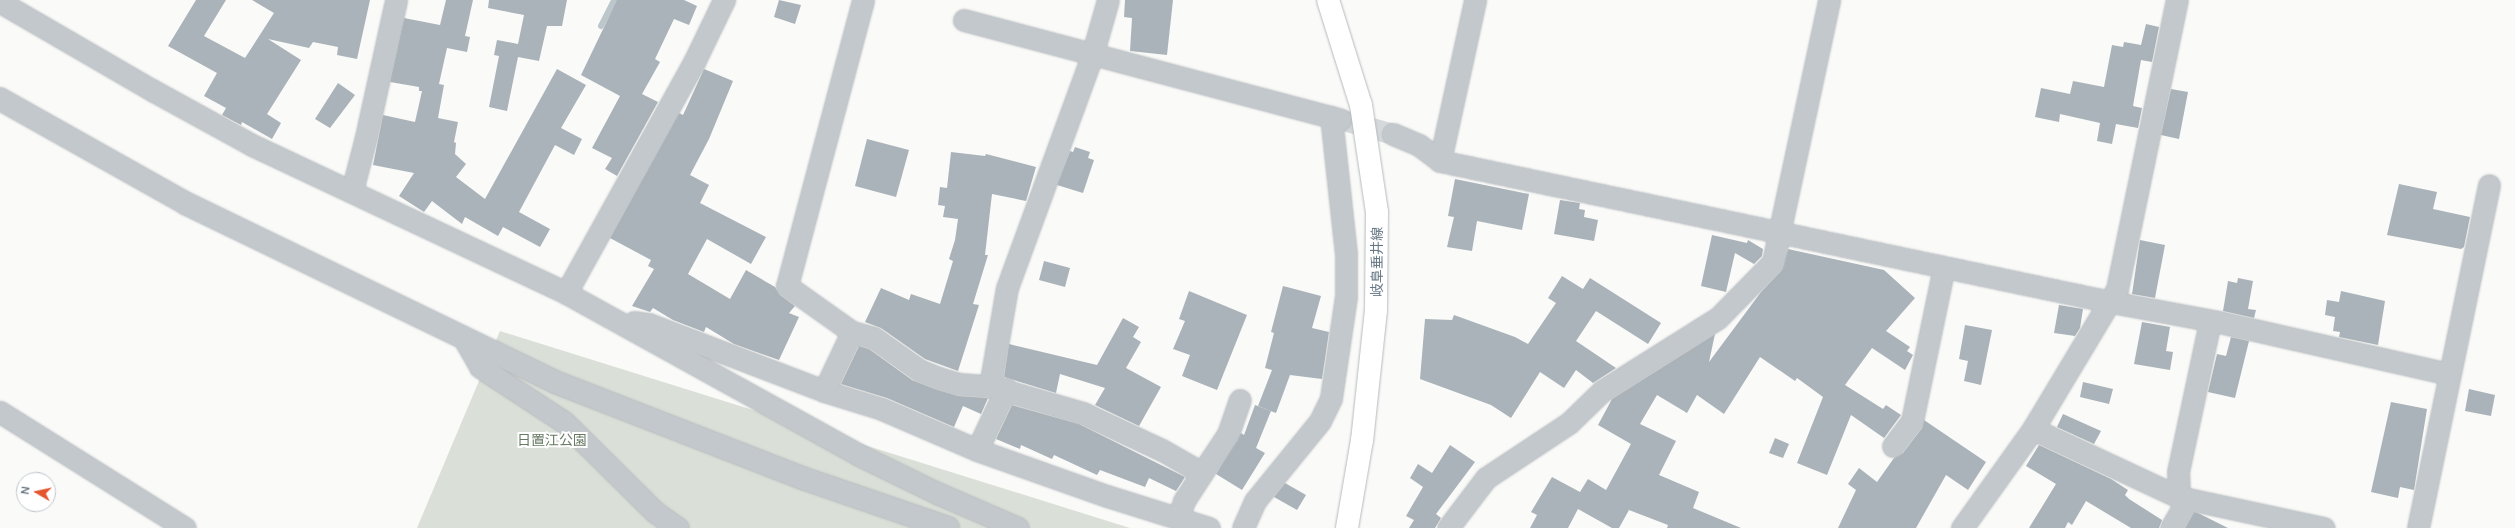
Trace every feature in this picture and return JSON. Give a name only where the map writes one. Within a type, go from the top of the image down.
[{"type":"main road","name":"岐阜垂井線","points":[[1328,0],[1361,106],[1377,212],[1374,332],[1362,440],[1347,528]]},
{"type":"street","points":[[352,191],[366,137],[396,0]]},
{"type":"street","points":[[566,293],[695,60],[724,0]]},
{"type":"street","points":[[863,0],[787,286],[852,332],[874,338],[919,370],[959,384],[998,388],[1083,413],[1162,450],[1202,473]]},
{"type":"street","points":[[977,450],[998,388],[1007,288],[1092,56],[1108,0]]},
{"type":"street","points":[[1440,161],[1475,0]]},
{"type":"street","points":[[1448,528],[1486,478],[1569,423],[1602,391],[1718,318],[1773,262],[1828,0]]},
{"type":"street","points":[[1962,528],[2033,429],[2111,302],[2117,289],[2177,0]]},
{"type":"street","points":[[0,2],[245,141],[566,293],[859,455],[937,494],[1018,528]]},
{"type":"street","points":[[964,20],[1092,56],[1336,118],[1346,254],[1343,331],[1332,398],[1320,422],[1255,501],[1243,528]]},
{"type":"street","points":[[0,99],[186,203],[555,382],[805,479],[948,528]]},
{"type":"street","points":[[1393,134],[1420,145],[1440,161],[1780,234],[2210,322],[2449,374]]},
{"type":"street","points":[[2418,528],[2489,185]]},
{"type":"street","points":[[1893,446],[1912,421],[1944,267]]},
{"type":"street","points":[[614,319],[650,324],[824,391],[882,409],[977,450],[1209,528]]},
{"type":"street","points":[[2171,528],[2183,499],[2178,472],[2210,322]]},
{"type":"street","points":[[824,391],[852,332]]},
{"type":"street","points":[[463,337],[480,367],[564,422],[655,512],[678,528]]},
{"type":"street","points":[[1178,518],[1184,501],[1228,434],[1240,400]]},
{"type":"street","points":[[0,412],[185,528]]},
{"type":"street","points":[[2033,429],[2183,499],[2301,526],[2324,528]]},
{"type":"green space","name":"日置江公園","points":[[500,331],[1130,528],[417,528]]},
{"type":"building","points":[[196,0],[226,0],[204,36],[245,58],[274,13],[252,0],[370,0],[357,59],[337,55],[338,47],[313,42],[309,48],[268,39],[301,60],[267,114],[281,123],[272,139],[242,122],[241,125],[222,115],[226,108],[204,96],[217,73],[168,46]]},
{"type":"building","points":[[446,0],[473,0],[465,36],[470,37],[467,52],[447,48],[439,84],[444,85],[438,118],[458,122],[454,142],[456,143],[455,154],[466,164],[456,177],[485,199],[557,69],[586,85],[561,128],[582,139],[574,155],[555,145],[519,212],[550,229],[540,247],[503,227],[498,236],[465,217],[462,224],[432,201],[424,212],[399,196],[414,173],[373,165],[383,115],[415,122],[422,91],[419,91],[419,87],[390,82],[404,18],[440,25]]},
{"type":"building","points":[[489,0],[567,0],[562,26],[547,26],[539,61],[518,57],[507,111],[489,107],[499,56],[494,55],[497,40],[518,44],[524,15],[488,8]]},
{"type":"building","points":[[617,0],[684,0],[697,6],[689,25],[674,19],[655,59],[660,62],[642,94],[658,102],[617,176],[605,169],[612,158],[592,148],[620,96],[581,75]]},
{"type":"building","points":[[779,0],[801,5],[795,24],[774,17]]},
{"type":"building","points":[[1125,0],[1173,0],[1167,55],[1130,51],[1132,18],[1124,17]]},
{"type":"building","points":[[2146,24],[2159,27],[2152,62],[2141,60],[2133,106],[2142,108],[2138,128],[2116,124],[2112,144],[2097,141],[2100,123],[2060,114],[2059,122],[2035,117],[2041,88],[2070,94],[2073,81],[2104,87],[2112,45],[2123,47],[2124,42],[2141,45]]},
{"type":"building","points":[[704,69],[733,81],[709,139],[690,175],[709,185],[700,203],[766,237],[751,264],[707,239],[688,274],[730,299],[746,270],[775,287],[780,295],[795,306],[789,313],[799,317],[779,360],[734,344],[706,327],[704,332],[673,320],[653,308],[650,312],[632,306],[654,269],[648,266],[651,260],[610,238],[679,113],[683,115]]},
{"type":"building","points":[[338,83],[355,95],[330,128],[315,119]]},
{"type":"building","points":[[2171,89],[2188,92],[2179,139],[2161,135]]},
{"type":"building","points":[[867,139],[909,150],[896,197],[855,186]]},
{"type":"building","points":[[1075,147],[1090,152],[1088,158],[1094,160],[1083,193],[1057,185],[1070,151],[1073,152]]},
{"type":"building","points":[[951,152],[985,156],[986,154],[1036,167],[1026,201],[992,194],[985,255],[988,255],[973,304],[979,305],[958,371],[925,359],[881,328],[865,322],[881,288],[909,300],[911,294],[940,304],[953,261],[949,259],[955,240],[958,219],[943,217],[945,206],[938,205],[940,187],[947,188]]},
{"type":"building","points":[[1455,179],[1529,194],[1522,230],[1477,221],[1472,251],[1447,247],[1454,217],[1448,216]]},
{"type":"building","points":[[2399,184],[2437,192],[2433,209],[2470,217],[2464,247],[2461,249],[2387,235]]},
{"type":"building","points":[[1560,200],[1580,203],[1579,209],[1585,210],[1584,217],[1598,220],[1594,241],[1554,234]]},
{"type":"building","points":[[1712,235],[1747,243],[1748,240],[1763,249],[1762,256],[1754,264],[1735,253],[1726,292],[1701,286]]},
{"type":"building","points":[[2140,240],[2165,245],[2155,298],[2132,294]]},
{"type":"building","points":[[1788,249],[1884,270],[1915,298],[1886,331],[1910,347],[1907,351],[1913,355],[1905,370],[1872,348],[1845,385],[1883,409],[1886,405],[1901,415],[1884,438],[1851,415],[1827,475],[1797,463],[1823,397],[1797,378],[1795,381],[1760,357],[1724,414],[1697,395],[1687,413],[1657,395],[1640,424],[1676,441],[1659,475],[1699,492],[1693,508],[1741,528],[1667,528],[1668,525],[1629,510],[1619,528],[1612,528],[1578,509],[1568,528],[1530,528],[1537,515],[1531,512],[1552,477],[1580,492],[1588,479],[1606,490],[1631,444],[1598,425],[1612,399],[1715,334],[1709,362],[1761,292],[1782,270]]},
{"type":"building","points":[[1044,261],[1070,268],[1065,287],[1039,280]]},
{"type":"building","points":[[1562,276],[1583,289],[1590,278],[1661,323],[1648,344],[1596,311],[1576,341],[1616,368],[1593,383],[1576,370],[1564,388],[1540,372],[1511,418],[1491,405],[1420,379],[1425,319],[1452,320],[1454,315],[1515,337],[1528,344],[1556,303],[1548,298]]},
{"type":"building","points":[[2238,278],[2253,281],[2248,309],[2256,310],[2254,318],[2223,311],[2228,281],[2237,283]]},
{"type":"building","points":[[1283,286],[1321,296],[1312,328],[1329,332],[1322,379],[1290,375],[1276,413],[1258,406],[1272,370],[1265,368],[1274,333],[1271,332]]},
{"type":"building","points":[[1189,291],[1247,315],[1217,390],[1182,376],[1190,355],[1173,349],[1185,321],[1179,319]]},
{"type":"building","points":[[2341,291],[2385,301],[2378,345],[2339,337],[2340,332],[2333,331],[2335,317],[2325,315],[2327,300],[2339,302]]},
{"type":"building","points":[[2059,305],[2083,309],[2080,328],[2075,336],[2054,333]]},
{"type":"building","points":[[1123,318],[1139,327],[1133,337],[1141,342],[1126,368],[1161,387],[1139,426],[1095,405],[1105,388],[1060,374],[1056,393],[1004,377],[1009,344],[1097,365]]},
{"type":"building","points":[[2142,322],[2170,327],[2166,351],[2173,352],[2170,370],[2134,364]]},
{"type":"building","points":[[1965,325],[1992,330],[1981,385],[1964,381],[1968,361],[1959,359]]},
{"type":"building","points":[[2231,337],[2249,341],[2235,398],[2208,392],[2217,354],[2226,356]]},
{"type":"building","points":[[859,346],[869,349],[912,380],[958,396],[988,398],[981,414],[963,406],[954,427],[887,398],[841,384]]},
{"type":"building","points":[[2083,382],[2113,389],[2109,404],[2080,397]]},
{"type":"building","points":[[2469,389],[2495,395],[2491,416],[2465,411]]},
{"type":"building","points":[[2391,402],[2427,409],[2414,490],[2400,487],[2398,498],[2371,492]]},
{"type":"building","points":[[1012,405],[1079,424],[1185,477],[1176,491],[1149,478],[1145,487],[1100,470],[1097,475],[1054,455],[1052,459],[1021,445],[1020,449],[996,439]]},
{"type":"building","points":[[1255,405],[1271,411],[1256,448],[1265,453],[1242,490],[1216,474],[1241,433],[1244,435]]},
{"type":"building","points":[[2063,414],[2101,431],[2094,444],[2057,427]]},
{"type":"building","points":[[1924,420],[1986,462],[1968,490],[1946,475],[1916,528],[1838,528],[1856,490],[1848,484],[1859,468],[1877,482],[1894,458],[1903,453],[1922,428]]},
{"type":"building","points":[[1775,438],[1789,444],[1783,458],[1769,453]]},
{"type":"building","points":[[1450,445],[1475,462],[1436,514],[1441,518],[1435,528],[1409,528],[1414,520],[1406,516],[1423,487],[1410,478],[1418,464],[1432,473]]},
{"type":"building","points":[[2039,445],[2111,479],[2128,490],[2125,495],[2129,499],[2162,520],[2159,528],[2131,528],[2086,501],[2072,525],[2068,522],[2065,528],[2029,528],[2056,484],[2026,466]]},
{"type":"building","points":[[1285,483],[1306,495],[1297,510],[1274,497]]},
{"type":"building","points":[[2194,512],[2198,513],[2228,528],[2185,528]]},
{"type":"waterway","points":[[601,26],[614,0]]},
{"type":"tunnel","points":[[1340,119],[1393,134]]}]
